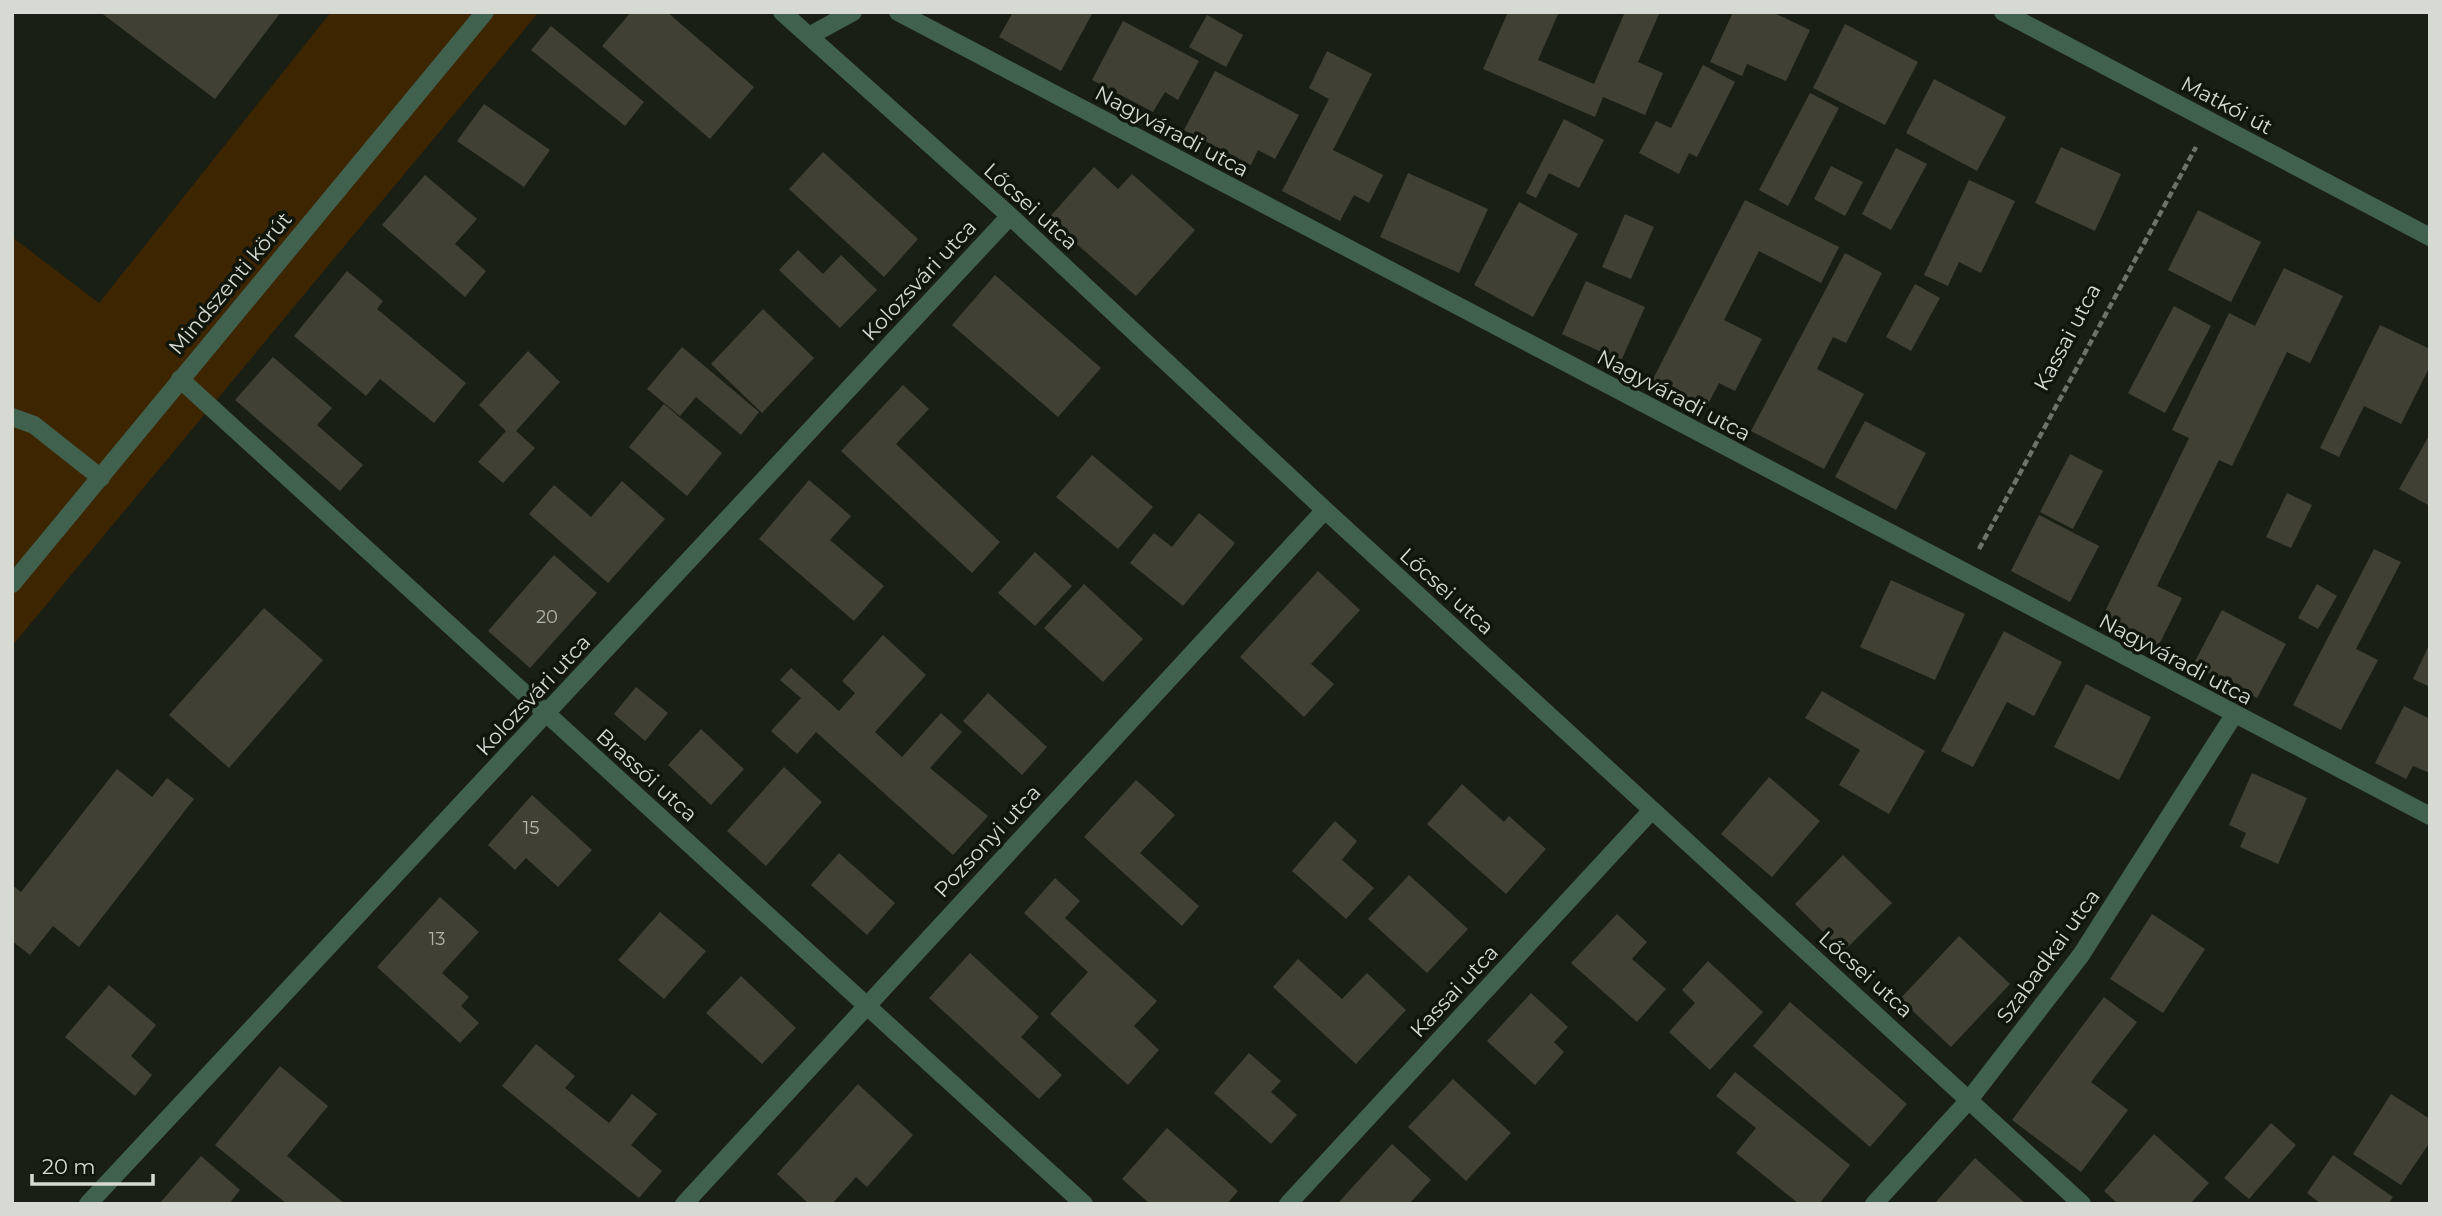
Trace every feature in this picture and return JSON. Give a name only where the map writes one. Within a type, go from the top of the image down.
[{"type":"street","name":"Mindszenti körút","points":[[12,584],[485,12]]},
{"type":"street","name":"Lőcsei utca","points":[[782,12],[1010,216],[1325,510],[2082,1204]]},
{"type":"street","points":[[808,36],[853,12]]},
{"type":"street","name":"Nagyváradi utca","points":[[898,12],[2430,816]]},
{"type":"street","name":"Matkói út","points":[[2003,12],[2430,237]]},
{"type":"street","name":"Kolozsvári utca","points":[[88,1204],[1010,216]]},
{"type":"street","name":"Brassói utca","points":[[180,379],[1084,1204]]},
{"type":"street","points":[[12,417],[34,425],[101,478]]},
{"type":"street","name":"Pozsonyi utca","points":[[684,1204],[1325,510]]},
{"type":"street","name":"Szabadkai utca","points":[[1874,1204],[1969,1100],[2081,955],[2234,715]]},
{"type":"street","name":"Kassai utca","points":[[1289,1204],[1652,810]]},
{"type":"path","name":"Kassai utca","points":[[1966,574],[2209,121]]},
{"type":"shaded area","points":[[331,12],[539,12],[12,646],[12,237],[99,303]]},
{"type":"building","points":[[100,12],[281,12],[215,99]]},
{"type":"building","points":[[631,12],[667,12],[754,87],[710,139],[602,46]]},
{"type":"building","points":[[1013,12],[1092,14],[1061,71],[999,37]]},
{"type":"building","points":[[1508,12],[1559,12],[1538,60],[1594,84],[1625,12],[1660,12],[1638,62],[1663,73],[1645,115],[1603,97],[1595,117],[1483,69]]},
{"type":"building","points":[[1733,12],[1772,12],[1810,30],[1786,81],[1747,64],[1742,76],[1710,62]]},
{"type":"building","points":[[1207,15],[1243,35],[1226,67],[1189,47]]},
{"type":"building","points":[[1123,21],[1199,61],[1178,100],[1165,92],[1153,112],[1092,80]]},
{"type":"building","points":[[1845,24],[1918,62],[1885,125],[1813,88]]},
{"type":"building","points":[[551,26],[644,102],[625,126],[531,50]]},
{"type":"building","points":[[1327,51],[1372,74],[1333,150],[1383,175],[1369,203],[1354,195],[1340,221],[1282,191],[1329,99],[1309,88]]},
{"type":"building","points":[[1703,65],[1735,82],[1697,157],[1689,153],[1679,174],[1639,153],[1656,121],[1671,128]]},
{"type":"building","points":[[1215,71],[1299,115],[1275,159],[1258,150],[1251,165],[1184,130]]},
{"type":"building","points":[[1934,79],[2006,117],[1977,171],[1906,133]]},
{"type":"building","points":[[1810,93],[1839,108],[1788,206],[1759,190]]},
{"type":"building","points":[[484,104],[550,150],[524,187],[457,141]]},
{"type":"building","points":[[1564,119],[1604,140],[1579,188],[1549,173],[1536,198],[1526,193]]},
{"type":"building","points":[[2061,147],[2121,174],[2095,231],[2035,203]]},
{"type":"building","points":[[1896,148],[1927,164],[1891,230],[1862,214]]},
{"type":"building","points":[[823,152],[918,239],[884,277],[789,189]]},
{"type":"building","points":[[1831,166],[1863,182],[1845,216],[1814,199]]},
{"type":"building","points":[[1094,167],[1118,189],[1132,174],[1195,230],[1136,296],[1048,219]]},
{"type":"building","points":[[1408,173],[1488,209],[1459,273],[1380,237]]},
{"type":"building","points":[[425,175],[477,219],[455,244],[486,271],[465,297],[382,225]]},
{"type":"building","points":[[1969,180],[2015,201],[1981,273],[1959,262],[1948,286],[1924,275]]},
{"type":"building","points":[[1745,200],[1839,247],[1821,283],[1759,251],[1724,320],[1762,339],[1735,391],[1719,383],[1706,408],[1652,381]]},
{"type":"building","points":[[1519,202],[1578,234],[1533,317],[1474,285]]},
{"type":"building","points":[[2198,210],[2261,242],[2231,302],[2168,270]]},
{"type":"building","points":[[1625,214],[1654,227],[1631,279],[1602,267]]},
{"type":"building","points":[[798,250],[823,274],[841,255],[877,290],[840,328],[779,270]]},
{"type":"building","points":[[1845,253],[1882,273],[1846,343],[1833,337],[1817,369],[1864,394],[1824,469],[1751,431]]},
{"type":"building","points":[[2284,268],[2343,296],[2310,363],[2287,352],[2232,466],[2219,460],[2157,586],[2182,598],[2157,649],[2100,622],[2189,438],[2172,430],[2229,313],[2255,326]]},
{"type":"building","points":[[347,271],[383,301],[377,309],[466,383],[434,423],[380,379],[366,396],[294,336]]},
{"type":"building","points":[[995,275],[1101,368],[1058,417],[952,325]]},
{"type":"building","points":[[1586,281],[1645,307],[1621,361],[1562,334]]},
{"type":"building","points":[[1915,284],[1940,298],[1911,351],[1886,337]]},
{"type":"building","points":[[2174,306],[2211,326],[2165,413],[2128,393]]},
{"type":"building","points":[[763,309],[814,358],[762,413],[711,364]]},
{"type":"building","points":[[2380,325],[2430,349],[2430,366],[2401,424],[2364,406],[2339,457],[2320,448]]},
{"type":"building","points":[[682,347],[759,412],[741,435],[696,397],[680,416],[647,389]]},
{"type":"building","points":[[528,351],[560,382],[516,431],[535,448],[503,483],[478,462],[506,431],[479,405]]},
{"type":"building","points":[[273,357],[332,408],[317,425],[363,465],[340,491],[235,400]]},
{"type":"building","points":[[903,385],[929,409],[896,444],[1000,542],[972,573],[841,451]]},
{"type":"building","points":[[664,404],[722,453],[687,496],[629,447]]},
{"type":"building","points":[[1865,421],[1926,453],[1896,510],[1835,477]]},
{"type":"building","points":[[2430,434],[2430,506],[2399,489]]},
{"type":"building","points":[[2070,454],[2103,471],[2073,529],[2040,512]]},
{"type":"building","points":[[1092,455],[1153,507],[1118,549],[1056,497]]},
{"type":"building","points":[[809,480],[851,516],[830,540],[884,586],[854,621],[759,539]]},
{"type":"building","points":[[622,481],[665,519],[608,583],[529,514],[554,485],[591,517]]},
{"type":"building","points":[[2287,493],[2312,505],[2291,548],[2266,537]]},
{"type":"building","points":[[1199,513],[1235,543],[1183,606],[1130,563],[1154,533],[1172,547]]},
{"type":"building","points":[[2039,515],[2099,546],[2070,602],[2011,571]]},
{"type":"building","points":[[2374,549],[2401,562],[2356,649],[2378,660],[2341,730],[2293,705]]},
{"type":"building","points":[[1035,552],[1072,586],[1035,626],[998,593]]},
{"type":"building","points":[[554,555],[597,593],[530,668],[488,631]]},
{"type":"building","points":[[1318,571],[1360,610],[1311,664],[1334,684],[1304,717],[1240,657]]},
{"type":"building","points":[[1891,580],[1965,614],[1935,680],[1860,647]]},
{"type":"building","points":[[1084,584],[1143,639],[1103,682],[1044,628]]},
{"type":"building","points":[[2317,584],[2337,596],[2318,629],[2298,618]]},
{"type":"building","points":[[264,608],[323,660],[229,768],[169,715]]},
{"type":"building","points":[[2222,610],[2286,644],[2257,698],[2193,665]]},
{"type":"building","points":[[2004,631],[2062,662],[2034,716],[2007,702],[1973,767],[1941,751]]},
{"type":"building","points":[[883,635],[926,675],[875,732],[902,757],[941,713],[962,732],[930,768],[988,816],[953,855],[816,732],[797,754],[771,731],[801,698],[780,680],[791,668],[839,711],[855,693],[842,681]]},
{"type":"building","points":[[2430,643],[2430,687],[2413,679]]},
{"type":"building","points":[[2086,684],[2151,717],[2119,780],[2054,747]]},
{"type":"building","points":[[636,687],[668,713],[645,741],[614,714]]},
{"type":"building","points":[[1822,691],[1925,751],[1889,814],[1839,785],[1860,750],[1805,718]]},
{"type":"building","points":[[988,693],[1047,747],[1022,775],[963,721]]},
{"type":"building","points":[[2404,706],[2430,719],[2430,773],[2413,766],[2406,779],[2375,763]]},
{"type":"building","points":[[701,729],[744,769],[711,805],[668,765]]},
{"type":"building","points":[[784,767],[822,802],[766,866],[727,831]]},
{"type":"building","points":[[117,769],[152,797],[167,778],[194,799],[79,947],[53,926],[30,955],[12,941],[12,885],[21,892]]},
{"type":"building","points":[[2252,773],[2307,798],[2278,864],[2240,847],[2246,833],[2229,825]]},
{"type":"building","points":[[1769,777],[1820,821],[1772,877],[1721,834]]},
{"type":"building","points":[[1136,780],[1175,815],[1140,853],[1199,906],[1182,926],[1084,837]]},
{"type":"building","points":[[1462,784],[1504,822],[1509,816],[1546,849],[1506,894],[1427,824]]},
{"type":"building","points":[[532,795],[592,850],[558,887],[526,858],[515,870],[488,845]]},
{"type":"building","points":[[1335,821],[1357,841],[1342,860],[1374,888],[1346,919],[1292,871]]},
{"type":"building","points":[[839,853],[895,903],[867,935],[811,885]]},
{"type":"building","points":[[1843,855],[1892,903],[1843,952],[1795,904]]},
{"type":"building","points":[[1409,875],[1468,929],[1427,973],[1368,919]]},
{"type":"building","points":[[1055,878],[1080,901],[1065,918],[1157,1001],[1134,1026],[1159,1050],[1128,1085],[1050,1014],[1088,972],[1024,913]]},
{"type":"building","points":[[440,897],[479,932],[442,973],[469,997],[461,1006],[479,1023],[460,1043],[377,967]]},
{"type":"building","points":[[660,912],[706,951],[664,999],[618,960]]},
{"type":"building","points":[[1617,914],[1647,942],[1632,959],[1666,989],[1637,1022],[1571,963]]},
{"type":"building","points":[[2152,914],[2205,949],[2163,1013],[2110,979]]},
{"type":"building","points":[[1959,936],[2010,984],[1951,1047],[1900,999]]},
{"type":"building","points":[[970,953],[1039,1017],[1021,1037],[1062,1075],[1039,1099],[929,998]]},
{"type":"building","points":[[1298,959],[1342,999],[1367,973],[1406,1010],[1356,1064],[1273,987]]},
{"type":"building","points":[[1708,961],[1763,1012],[1710,1070],[1669,1032],[1695,1003],[1682,990]]},
{"type":"building","points":[[741,976],[796,1028],[762,1064],[706,1013]]},
{"type":"building","points":[[109,985],[156,1025],[131,1056],[152,1075],[135,1096],[65,1037]]},
{"type":"building","points":[[1531,993],[1568,1027],[1554,1042],[1564,1052],[1535,1085],[1487,1041]]},
{"type":"building","points":[[2104,997],[2137,1022],[2091,1082],[2128,1110],[2081,1172],[2012,1120]]},
{"type":"building","points":[[1790,1002],[1907,1104],[1870,1147],[1753,1046]]},
{"type":"building","points":[[536,1044],[575,1076],[565,1088],[609,1123],[632,1094],[657,1114],[631,1145],[662,1171],[639,1198],[502,1086]]},
{"type":"building","points":[[1249,1053],[1281,1081],[1271,1092],[1297,1115],[1271,1144],[1214,1093]]},
{"type":"building","points":[[280,1066],[328,1106],[287,1156],[345,1204],[287,1204],[215,1145]]},
{"type":"building","points":[[1735,1072],[1850,1165],[1819,1204],[1799,1204],[1736,1153],[1756,1128],[1716,1096]]},
{"type":"building","points":[[1453,1079],[1511,1133],[1466,1181],[1408,1127]]},
{"type":"building","points":[[858,1084],[913,1135],[867,1187],[856,1177],[832,1204],[809,1204],[777,1174]]},
{"type":"building","points":[[2391,1094],[2430,1119],[2430,1142],[2401,1185],[2353,1154]]},
{"type":"building","points":[[2271,1123],[2296,1145],[2249,1199],[2224,1178]]},
{"type":"building","points":[[1167,1128],[1238,1191],[1227,1204],[1150,1204],[1122,1179]]},
{"type":"building","points":[[2154,1134],[2209,1183],[2190,1204],[2118,1204],[2104,1191]]},
{"type":"building","points":[[1392,1144],[1431,1180],[1409,1204],[1337,1204]]},
{"type":"building","points":[[2333,1155],[2393,1197],[2388,1204],[2321,1204],[2307,1193]]},
{"type":"building","points":[[201,1156],[240,1190],[229,1204],[159,1204]]},
{"type":"building","points":[[1975,1158],[2026,1204],[1934,1204]]}]
